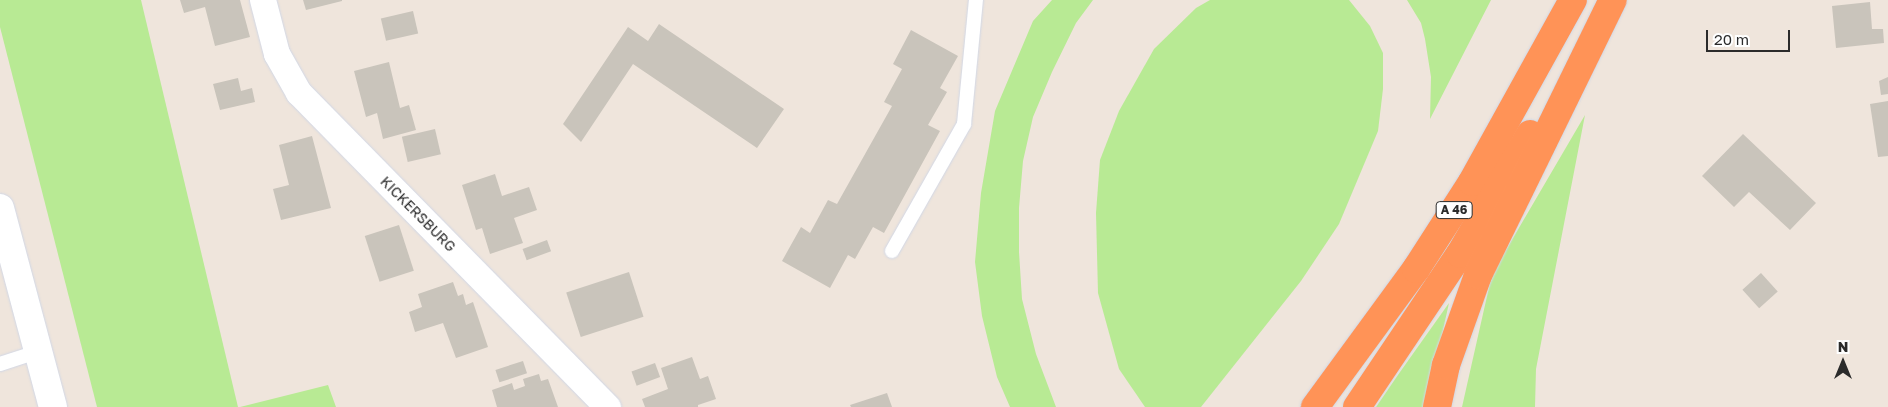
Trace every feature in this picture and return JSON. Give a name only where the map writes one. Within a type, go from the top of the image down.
[{"type":"highway","name":"A 46","points":[[1315,407],[1416,269],[1472,182],[1573,0]]},
{"type":"highway","name":"A 46","points":[[1356,407],[1460,254],[1516,156],[1595,35],[1613,0]]},
{"type":"highway","points":[[1437,407],[1446,365],[1478,275],[1595,35]]},
{"type":"main road","points":[[0,208],[53,407]]},
{"type":"street","name":"KICKERSBURG","points":[[263,0],[276,54],[298,93],[608,407]]},
{"type":"lane","points":[[892,251],[964,124],[976,0]]},
{"type":"lane","points":[[0,364],[38,352]]},
{"type":"green space","points":[[0,0],[141,0],[238,407],[97,407],[0,27]]},
{"type":"green space","points":[[1052,0],[1093,0],[1076,23],[1052,72],[1033,117],[1023,161],[1019,208],[1022,299],[1036,354],[1056,407],[1010,407],[997,377],[982,316],[975,262],[981,193],[995,111],[1033,21]]},
{"type":"green space","points":[[1210,0],[1349,0],[1370,26],[1383,53],[1383,89],[1378,131],[1339,224],[1301,281],[1201,407],[1145,407],[1119,369],[1098,293],[1096,213],[1100,160],[1119,111],[1154,49],[1196,8]]},
{"type":"green space","points":[[1407,0],[1491,0],[1430,119],[1431,77],[1425,39],[1421,23]]},
{"type":"green space","points":[[1585,115],[1536,369],[1535,407],[1462,407],[1492,274]]},
{"type":"green space","points":[[1449,303],[1426,407],[1376,407],[1400,372]]},
{"type":"green space","points":[[328,385],[336,407],[240,407]]},
{"type":"building","points":[[180,0],[240,0],[250,37],[215,46],[205,7],[184,13]]},
{"type":"building","points":[[303,0],[342,0],[342,1],[306,10]]},
{"type":"building","points":[[1870,2],[1872,29],[1883,29],[1884,43],[1836,48],[1832,6]]},
{"type":"building","points":[[413,11],[418,33],[386,41],[381,18]]},
{"type":"building","points":[[659,24],[784,109],[757,148],[633,64],[581,142],[563,124],[628,27],[648,41]]},
{"type":"building","points":[[911,30],[958,56],[940,88],[947,92],[928,125],[940,131],[884,233],[873,227],[855,259],[848,255],[830,288],[782,261],[801,227],[810,233],[828,200],[837,204],[892,106],[884,102],[902,69],[893,64]]},
{"type":"building","points":[[389,62],[400,108],[409,105],[416,130],[383,139],[377,113],[366,117],[354,71]]},
{"type":"building","points":[[1888,77],[1888,94],[1881,95],[1879,81]]},
{"type":"building","points":[[238,78],[241,91],[252,88],[255,102],[220,110],[213,84]]},
{"type":"building","points":[[1888,101],[1888,156],[1878,157],[1870,104]]},
{"type":"building","points":[[435,129],[441,154],[408,162],[402,137]]},
{"type":"building","points":[[1743,134],[1816,203],[1790,230],[1749,192],[1734,207],[1702,176]]},
{"type":"building","points":[[312,136],[331,208],[281,220],[273,189],[289,185],[279,145]]},
{"type":"building","points":[[495,174],[502,196],[529,187],[537,210],[514,218],[523,243],[490,254],[482,228],[476,230],[462,185]]},
{"type":"building","points":[[399,225],[414,271],[380,282],[365,236]]},
{"type":"building","points":[[547,240],[551,251],[527,260],[523,249]]},
{"type":"building","points":[[629,272],[644,317],[581,337],[566,292]]},
{"type":"building","points":[[1761,273],[1778,292],[1759,308],[1742,290]]},
{"type":"building","points":[[453,282],[458,296],[463,294],[466,305],[473,302],[488,347],[456,358],[443,323],[415,332],[409,312],[422,307],[418,294]]},
{"type":"building","points":[[692,357],[700,379],[708,376],[716,399],[698,405],[698,407],[645,407],[642,399],[668,389],[661,368]]},
{"type":"building","points":[[523,361],[527,373],[499,382],[495,370]]},
{"type":"building","points":[[655,363],[660,377],[637,386],[632,372]]},
{"type":"building","points":[[539,374],[541,381],[548,379],[558,407],[497,407],[492,390],[512,383],[514,390],[525,386],[523,379]]},
{"type":"building","points":[[887,393],[892,407],[851,407],[850,405]]}]
